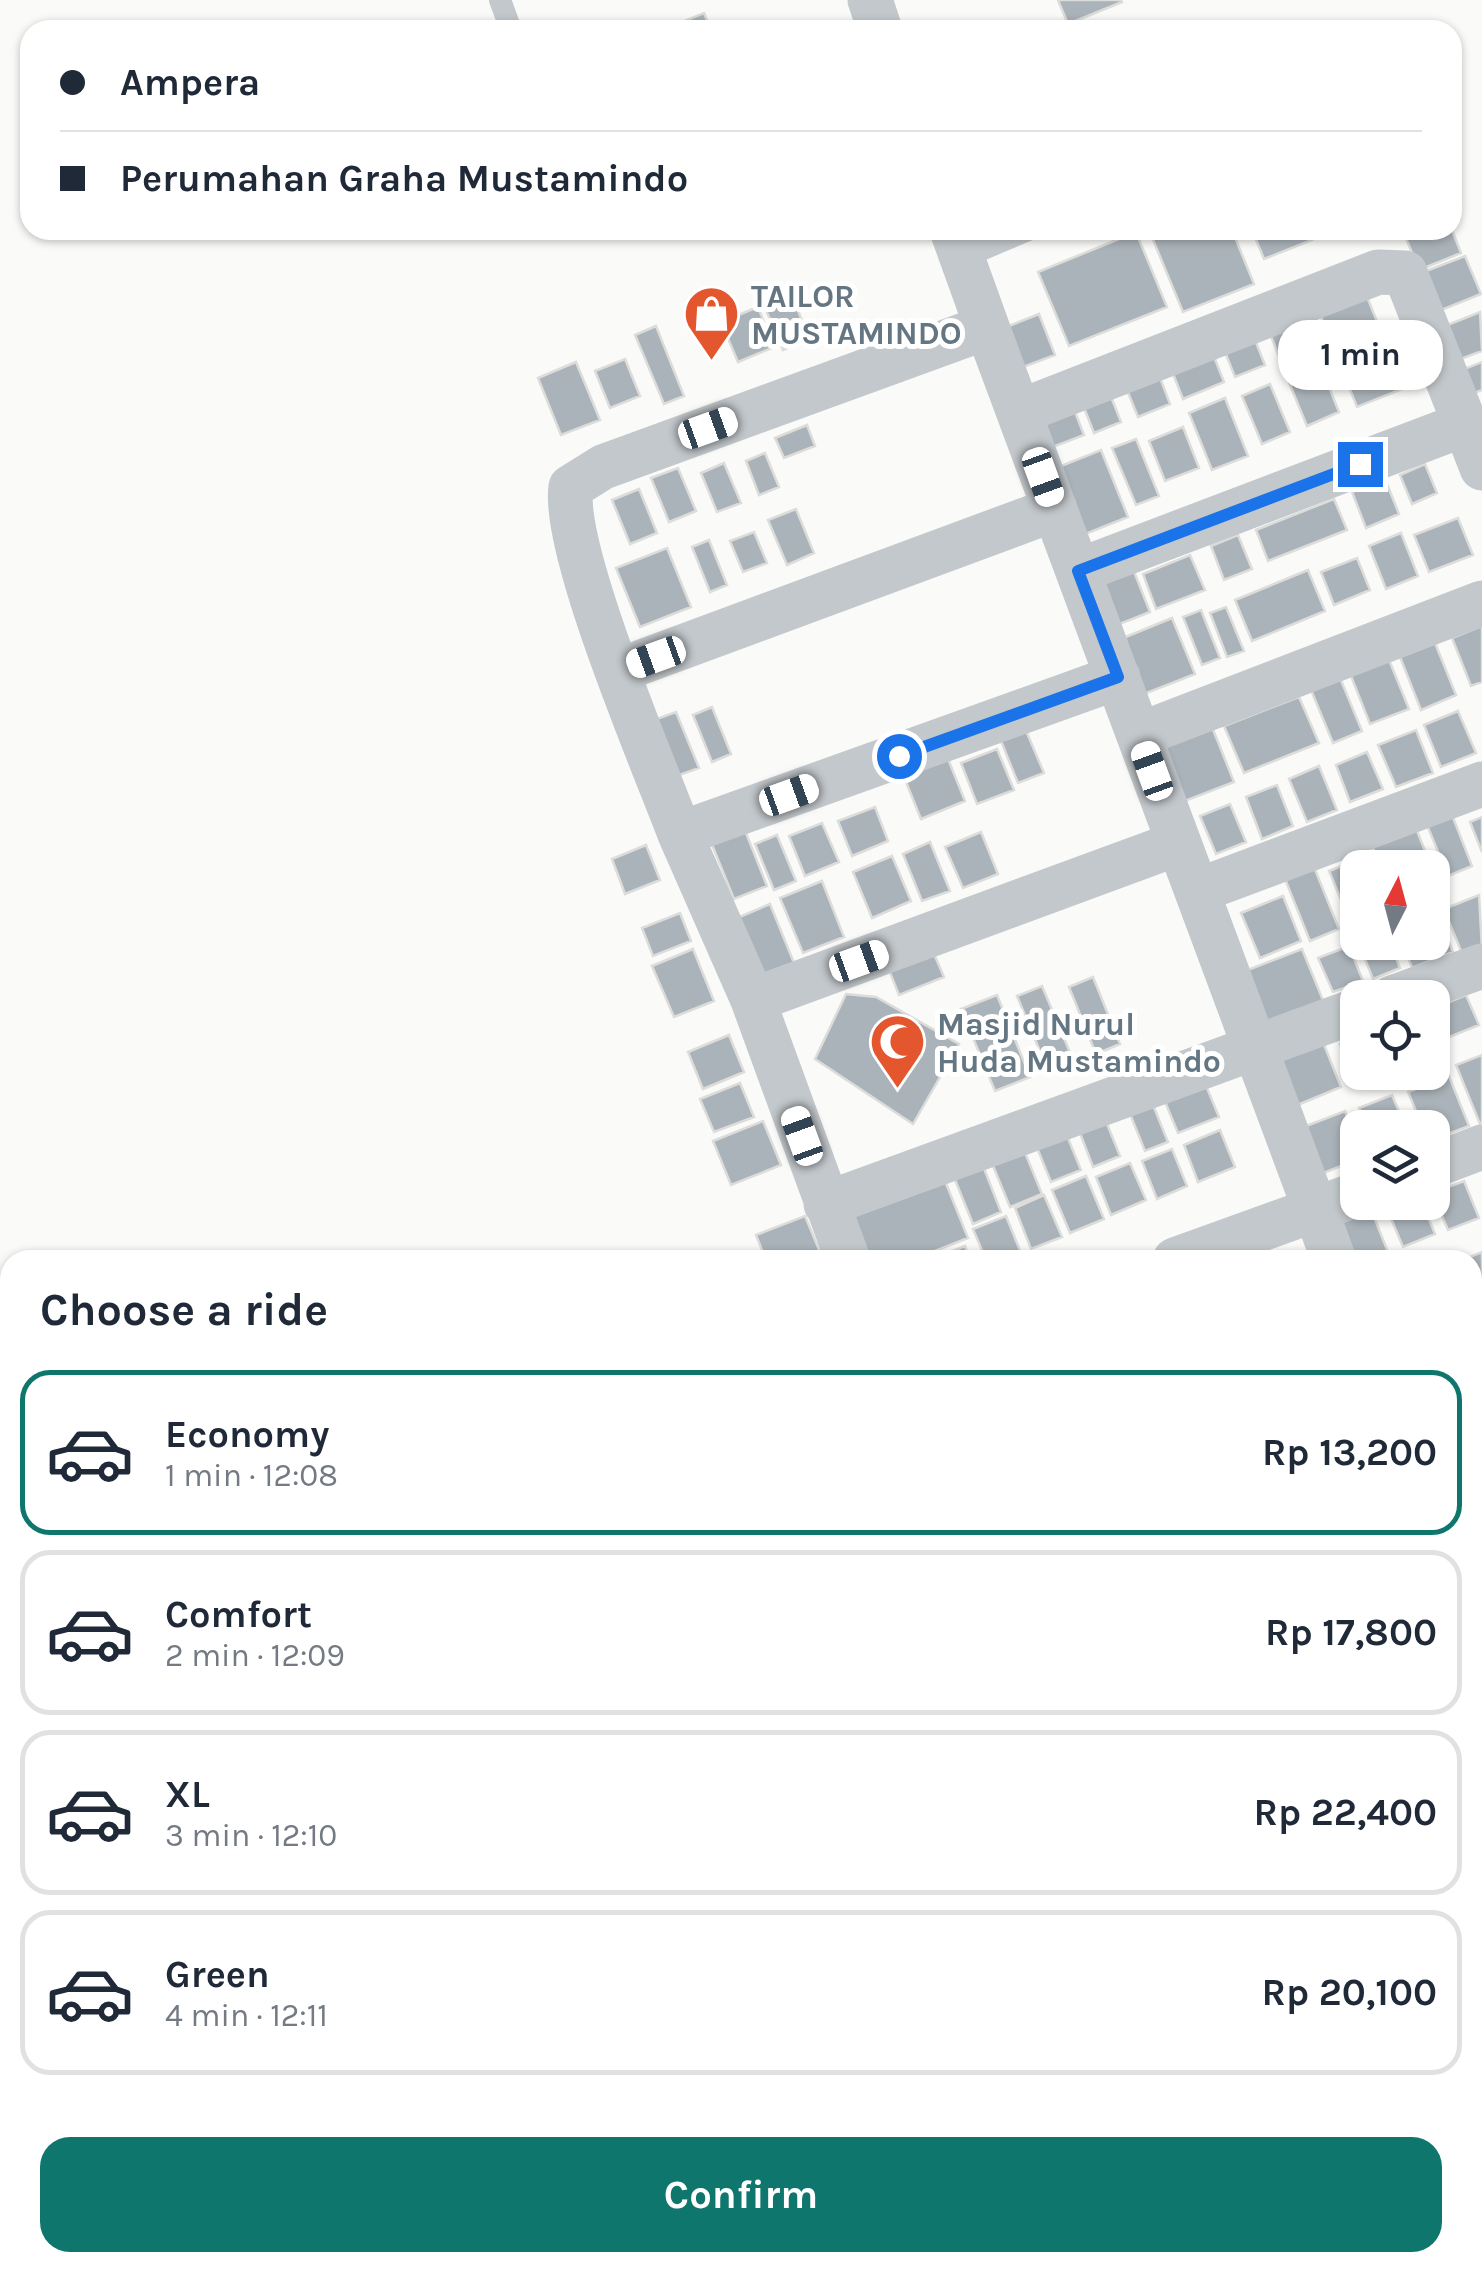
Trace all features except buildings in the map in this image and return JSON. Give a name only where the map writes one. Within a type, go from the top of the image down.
[{"type":"street","points":[[957,244],[1330,1250]]},
{"type":"street","points":[[1019,412],[1378,272],[1405,273],[1482,468]]},
{"type":"street","points":[[844,1250],[753,1000],[680,834],[567,508],[571,487],[603,466],[987,327]]},
{"type":"street","points":[[1078,571],[1465,424]]},
{"type":"street","points":[[620,670],[1055,509]]},
{"type":"street","points":[[1139,734],[1482,603]]},
{"type":"street","points":[[680,834],[1118,677]]},
{"type":"street","points":[[1197,891],[1482,784]]},
{"type":"street","points":[[753,1000],[1179,844]]},
{"type":"street","points":[[1443,980],[1482,966]]},
{"type":"street","points":[[826,1204],[1340,1016]]},
{"type":"street","points":[[1450,1159],[1482,1147]]},
{"type":"street","points":[[1203,1250],[1340,1201]]},
{"type":"place","name":"TAILOR MUSTAMINDO","points":[[712,363]]},
{"type":"place","name":"Masjid Nurul Huda Mustamindo","points":[[898,1091]]},
{"type":"route","points":[[899,756],[1118,677],[1078,571],[1360,464]]}]
